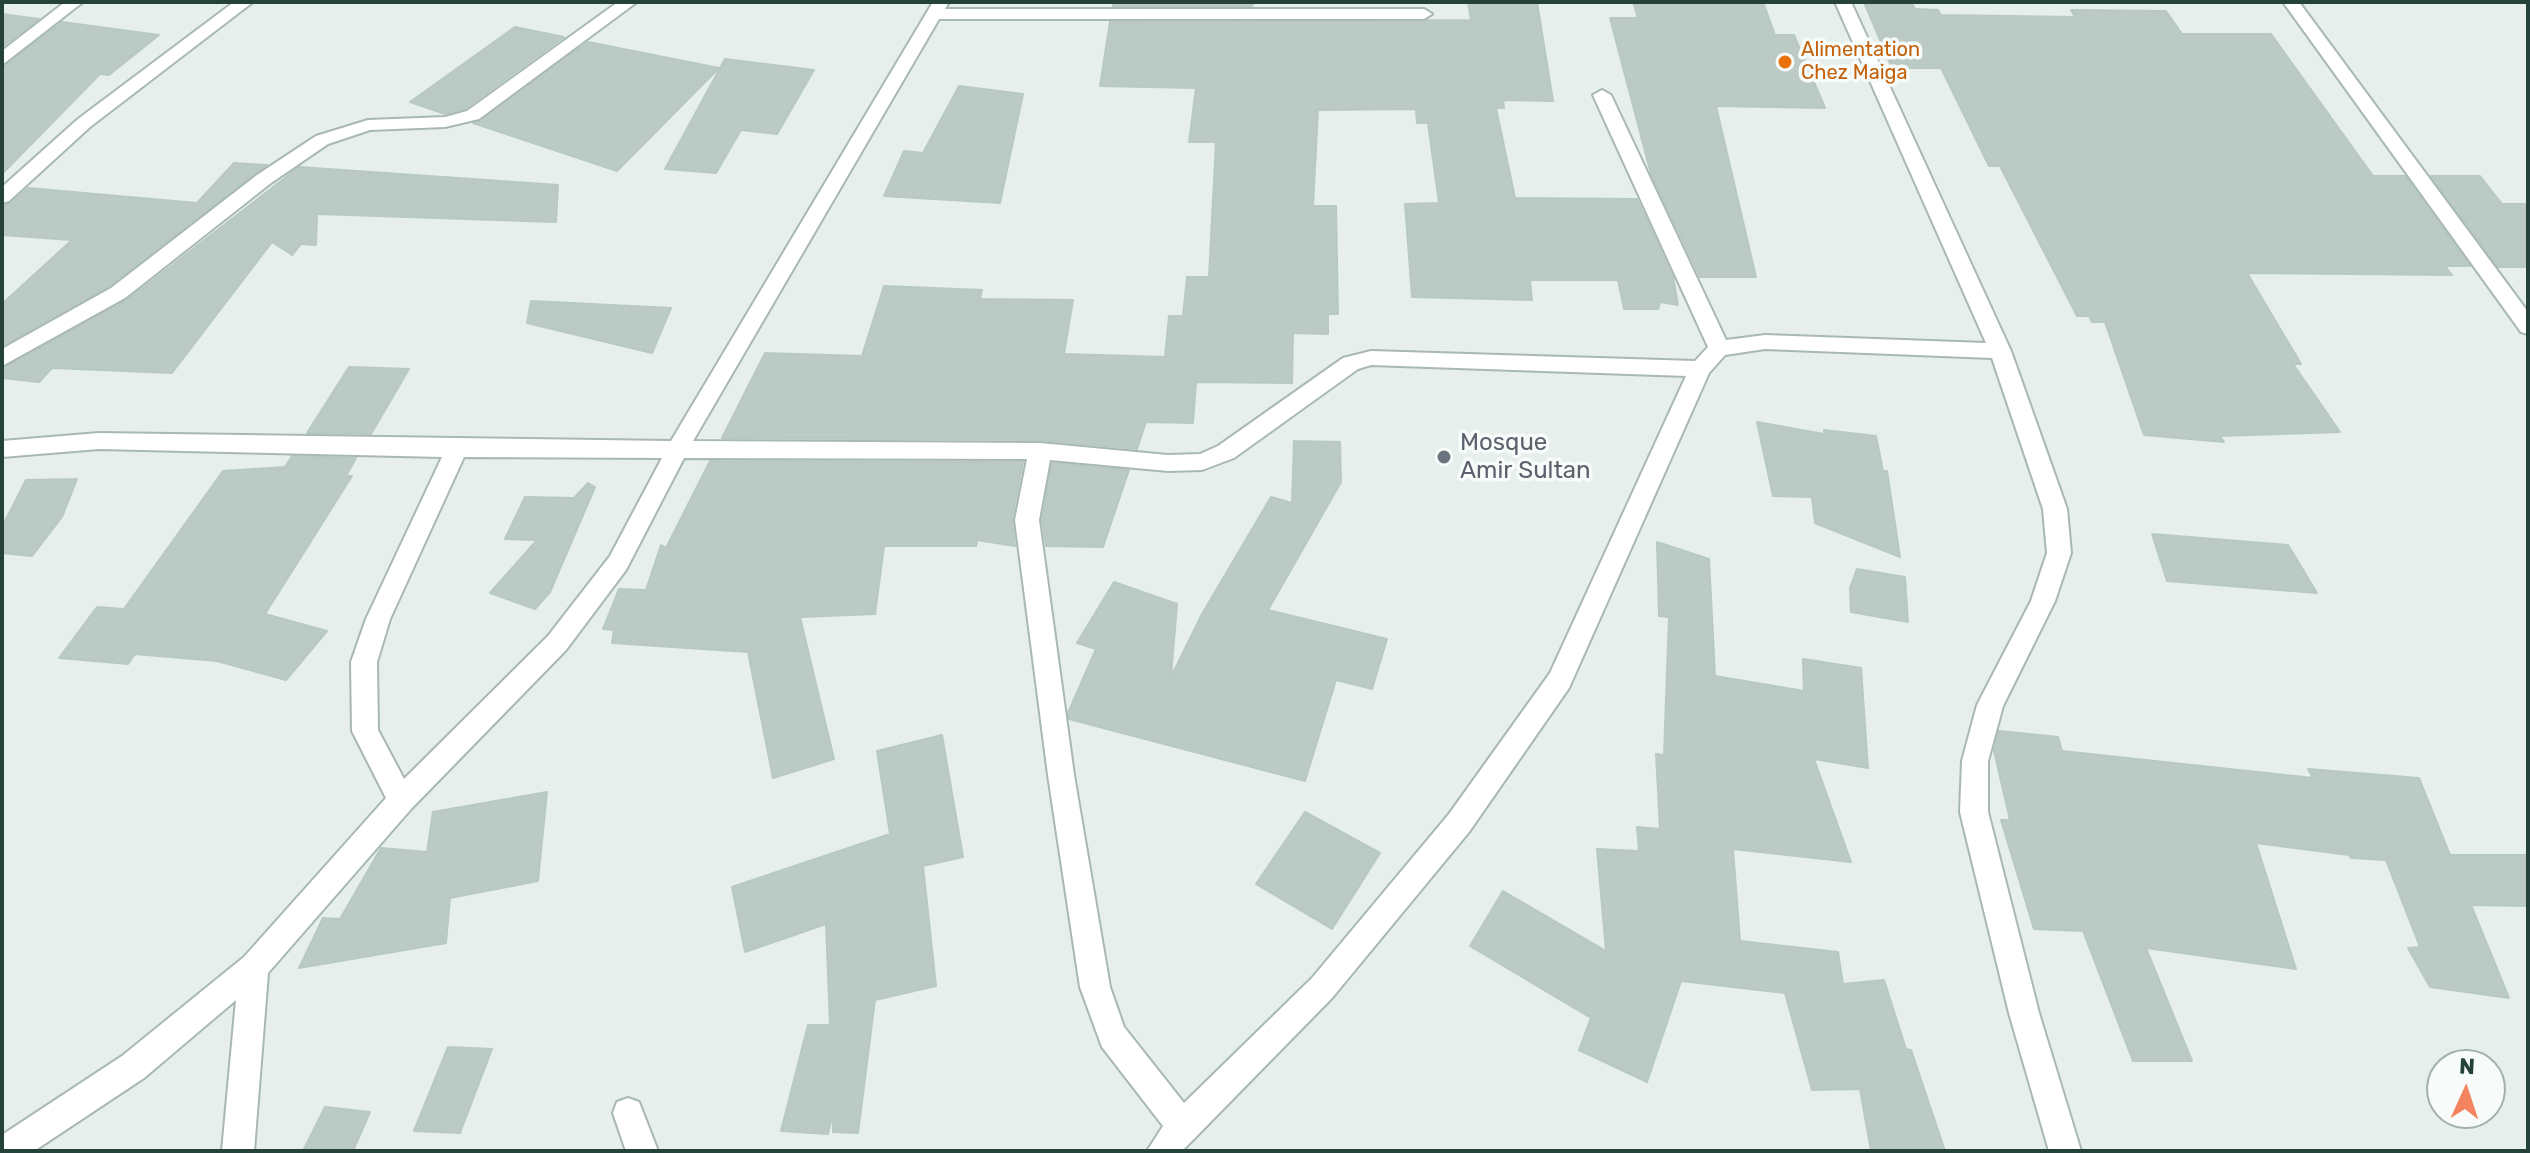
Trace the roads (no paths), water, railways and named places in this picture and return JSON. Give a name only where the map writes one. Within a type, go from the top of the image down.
[{"type":"street","points":[[2,60],[75,2]]},
{"type":"street","points":[[2,197],[84,123],[245,2]]},
{"type":"street","points":[[2,359],[118,293],[264,179],[322,140],[368,125],[445,122],[473,115],[629,2]]},
{"type":"street","points":[[1843,2],[2000,351],[2055,509],[2059,553],[2043,601],[1990,705],[1975,761],[1974,812],[2024,1013],[2065,1151]]},
{"type":"street","points":[[2291,2],[2528,327]]},
{"type":"street","points":[[7,1150],[133,1067],[254,967],[401,800],[557,643],[618,563],[677,450],[938,8],[1424,14]]},
{"type":"street","points":[[1602,95],[1719,348]]},
{"type":"street","points":[[1163,1151],[1182,1126],[1322,988],[1459,823],[1560,680],[1700,369],[1719,348],[1765,342],[2000,351]]},
{"type":"street","points":[[2,449],[99,441],[457,449],[1040,451],[1168,463],[1202,462],[1226,452],[1351,363],[1371,358],[1700,369]]},
{"type":"street","points":[[401,800],[365,731],[364,662],[378,619],[457,449]]},
{"type":"street","points":[[1040,451],[1027,520],[1061,775],[1095,987],[1113,1036],[1182,1126]]},
{"type":"street","points":[[238,1151],[254,967]]},
{"type":"street","points":[[628,1113],[642,1151]]},
{"type":"place","name":"Alimentation Chez Maiga","points":[[1785,62]]},
{"type":"place","name":"Mosque Amir Sultan","points":[[1444,457]]}]
